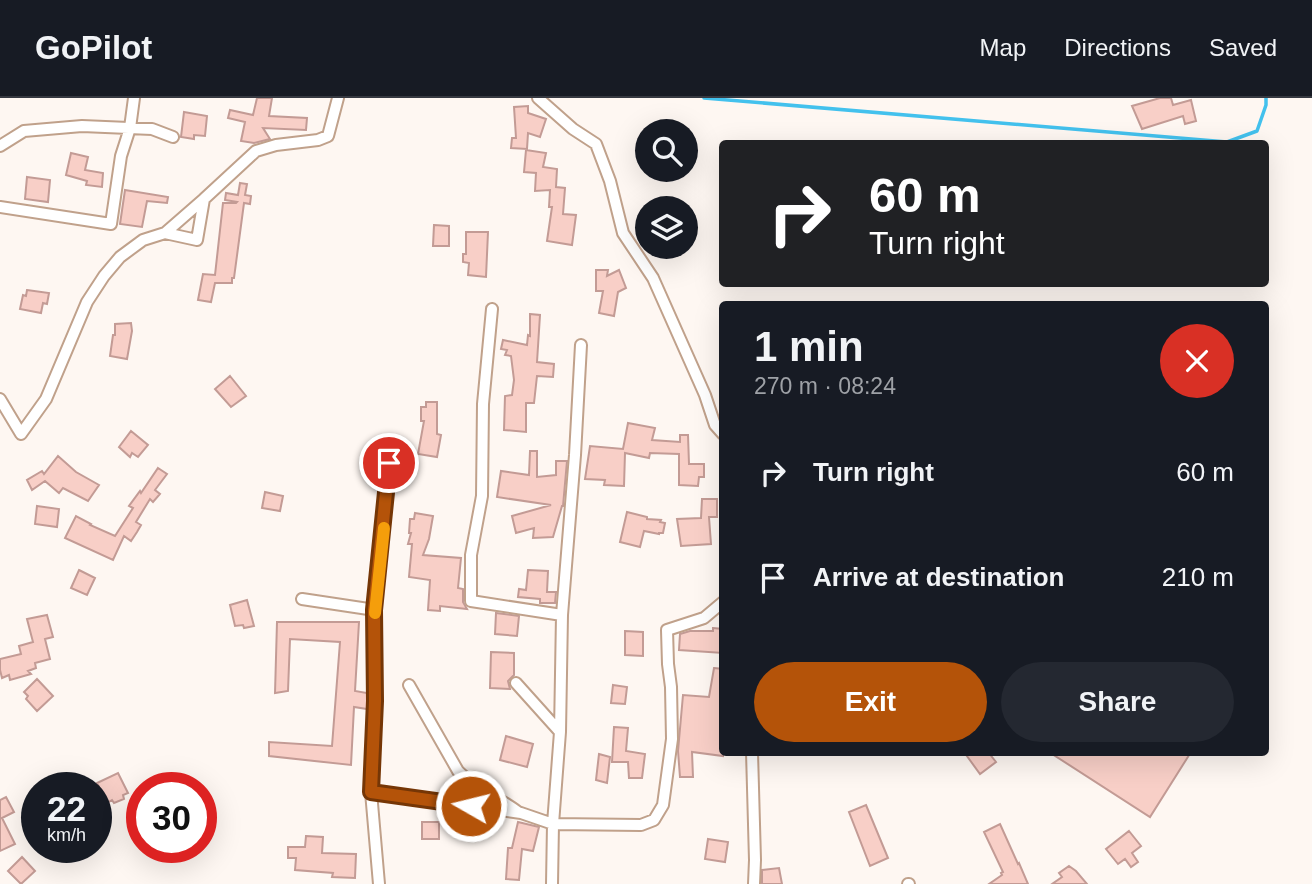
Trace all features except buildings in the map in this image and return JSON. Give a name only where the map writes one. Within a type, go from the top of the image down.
[{"type":"street","points":[[0,207],[111,223],[121,156],[130,128],[134,98]]},
{"type":"street","points":[[0,399],[21,434],[46,400],[87,302],[120,257],[143,240],[165,233],[256,151],[328,136],[338,98]]},
{"type":"street","points":[[538,98],[573,129],[596,144],[610,181],[623,233],[653,278],[719,430]]},
{"type":"street","points":[[0,146],[24,131],[82,126],[152,129],[173,137]]},
{"type":"street","points":[[165,233],[197,240],[204,199]]},
{"type":"street","points":[[492,309],[483,404],[482,496],[471,555],[471,601],[562,615]]},
{"type":"street","points":[[552,884],[553,824],[560,732],[562,615],[581,345]]},
{"type":"street","points":[[379,884],[371,792],[375,701],[374,610],[389,463]]},
{"type":"street","points":[[302,599],[374,610]]},
{"type":"street","points":[[371,792],[521,813],[553,824],[641,825],[654,820],[663,805],[672,739],[667,630],[704,618],[719,605]]},
{"type":"street","points":[[516,682],[560,732]]},
{"type":"street","points":[[409,685],[458,771],[479,789],[521,813]]},
{"type":"street","points":[[752,756],[754,884]]},
{"type":"waterway","points":[[704,98],[1203,140]]},
{"type":"waterway","points":[[1232,140],[1257,131],[1266,98]]},
{"type":"slow traffic","points":[[375,613],[384,528]]},
{"type":"route","points":[[389,463],[374,610],[375,701],[371,792],[471,806]]}]
